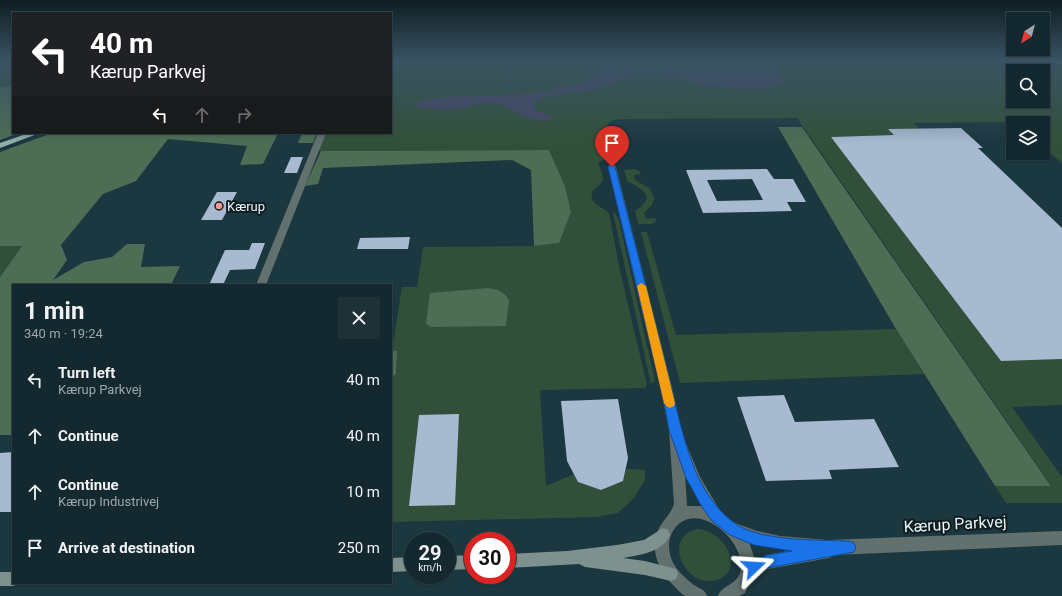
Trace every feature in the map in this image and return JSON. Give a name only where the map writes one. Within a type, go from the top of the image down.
[{"type":"main road","points":[[0,146],[33,134]]},
{"type":"street","points":[[261,284],[322,134]]},
{"type":"street","points":[[612,167],[667,391],[675,430],[690,474],[717,517],[735,530],[746,550],[747,571],[743,583],[731,595]]},
{"type":"street","points":[[675,430],[680,504],[678,516]]},
{"type":"street","points":[[516,561],[567,558],[645,547],[663,535],[669,524],[678,516],[696,512],[717,517]]},
{"type":"street","name":"Kærup Parkvej","points":[[735,530],[754,538],[769,542],[849,548],[1062,538]]},
{"type":"street","points":[[663,535],[663,555],[671,574],[681,586],[697,595]]},
{"type":"street","name":"Kærup Parkvej","points":[[747,571],[767,562],[849,548]]},
{"type":"street","points":[[567,558],[618,564],[671,574]]},
{"type":"street","points":[[392,565],[404,564]]},
{"type":"street","points":[[0,579],[12,578]]},
{"type":"green space","points":[[0,89],[12,89],[12,134],[16,134],[0,140]]},
{"type":"green space","points":[[392,89],[1006,89],[1006,108],[1050,108],[1050,89],[1062,89],[1062,163],[1050,153],[1050,116],[1006,116],[1006,122],[914,123],[919,129],[889,129],[894,135],[831,137],[1001,361],[1062,359],[1062,405],[1012,407],[1062,477],[1062,503],[1006,503],[995,486],[1051,485],[797,118],[627,119],[613,120],[607,125],[614,153],[598,163],[603,179],[593,191],[592,197],[596,204],[609,213],[619,266],[647,385],[645,388],[540,390],[546,486],[574,474],[578,482],[601,490],[623,481],[626,469],[645,470],[645,480],[633,499],[618,513],[596,517],[392,522],[392,396],[394,394],[392,392],[392,377],[396,374],[397,351],[392,350],[402,287],[417,287],[423,247],[534,246],[558,243],[571,212],[565,186],[549,150],[317,151],[323,134],[392,134]]},
{"type":"green space","points":[[778,127],[802,127],[1051,486],[995,486],[896,329]]},
{"type":"green space","points":[[49,134],[278,134],[263,164],[240,165],[247,146],[168,139],[136,181],[103,194],[61,245],[67,260],[53,280],[84,262],[112,257],[127,244],[145,244],[141,267],[180,266],[171,284],[12,284],[12,435],[0,435],[0,277],[22,246],[0,246],[0,152]]},
{"type":"green space","points":[[302,134],[317,134],[313,143],[298,143]]},
{"type":"green space","points":[[549,150],[565,186],[571,212],[559,243],[534,246],[531,170],[512,160],[323,168],[318,184],[305,186],[321,151]]},
{"type":"green space","points":[[635,169],[641,174],[634,175],[635,180],[649,188],[654,198],[652,205],[644,213],[646,219],[655,218],[656,222],[651,224],[638,224],[635,211],[642,206],[646,197],[642,190],[627,181],[624,170]]},
{"type":"green space","points":[[613,213],[615,213],[619,221],[655,381],[651,384]]},
{"type":"green space","points":[[641,232],[647,232],[676,335],[896,329],[924,374],[680,383]]},
{"type":"green space","points":[[0,246],[22,246],[0,277]]},
{"type":"green space","points":[[489,288],[500,291],[509,300],[506,326],[431,327],[426,324],[430,293]]},
{"type":"green space","points":[[392,350],[397,351],[396,374],[392,377]]},
{"type":"green space","points":[[697,529],[707,531],[716,536],[728,551],[731,560],[730,568],[726,575],[717,580],[706,581],[696,578],[688,571],[682,562],[679,552],[680,542],[686,534]]},
{"type":"shaded area","points":[[556,89],[600,89],[548,96],[534,102],[533,105],[537,111],[552,116],[552,119],[543,120],[528,118],[507,107],[491,103],[459,109],[430,109],[413,104],[428,99],[458,96],[550,92]]},
{"type":"building","points":[[961,128],[983,148],[978,148],[1062,228],[1062,359],[1001,361],[831,137],[894,135],[888,129]]},
{"type":"building","points":[[291,157],[303,157],[297,173],[284,173]]},
{"type":"building","points":[[767,169],[774,179],[793,179],[806,202],[787,202],[792,211],[703,213],[686,170]],"holes":[[[752,179],[763,200],[717,201],[707,180]]]},
{"type":"building","name":"Kærup","points":[[217,192],[237,192],[222,220],[201,220]]},
{"type":"building","points":[[410,237],[408,249],[357,249],[360,238]]},
{"type":"building","points":[[252,243],[265,243],[255,269],[230,270],[223,284],[209,284],[225,250],[249,250]]},
{"type":"building","points":[[784,395],[795,422],[874,419],[899,467],[829,470],[832,479],[766,481],[737,397]]},
{"type":"building","points":[[618,399],[628,458],[623,481],[601,490],[578,482],[567,461],[561,401]]},
{"type":"building","points":[[459,414],[455,505],[409,506],[419,415]]},
{"type":"building","points":[[12,452],[12,512],[0,512],[0,453]]},
{"type":"slow traffic","points":[[641,286],[670,403]]},
{"type":"place","name":"Kærup","points":[[219,206]]},
{"type":"route","points":[[612,167],[667,391],[675,430],[690,474],[707,503],[717,517],[735,530],[754,538],[789,544],[849,548],[767,562],[754,567]]}]
